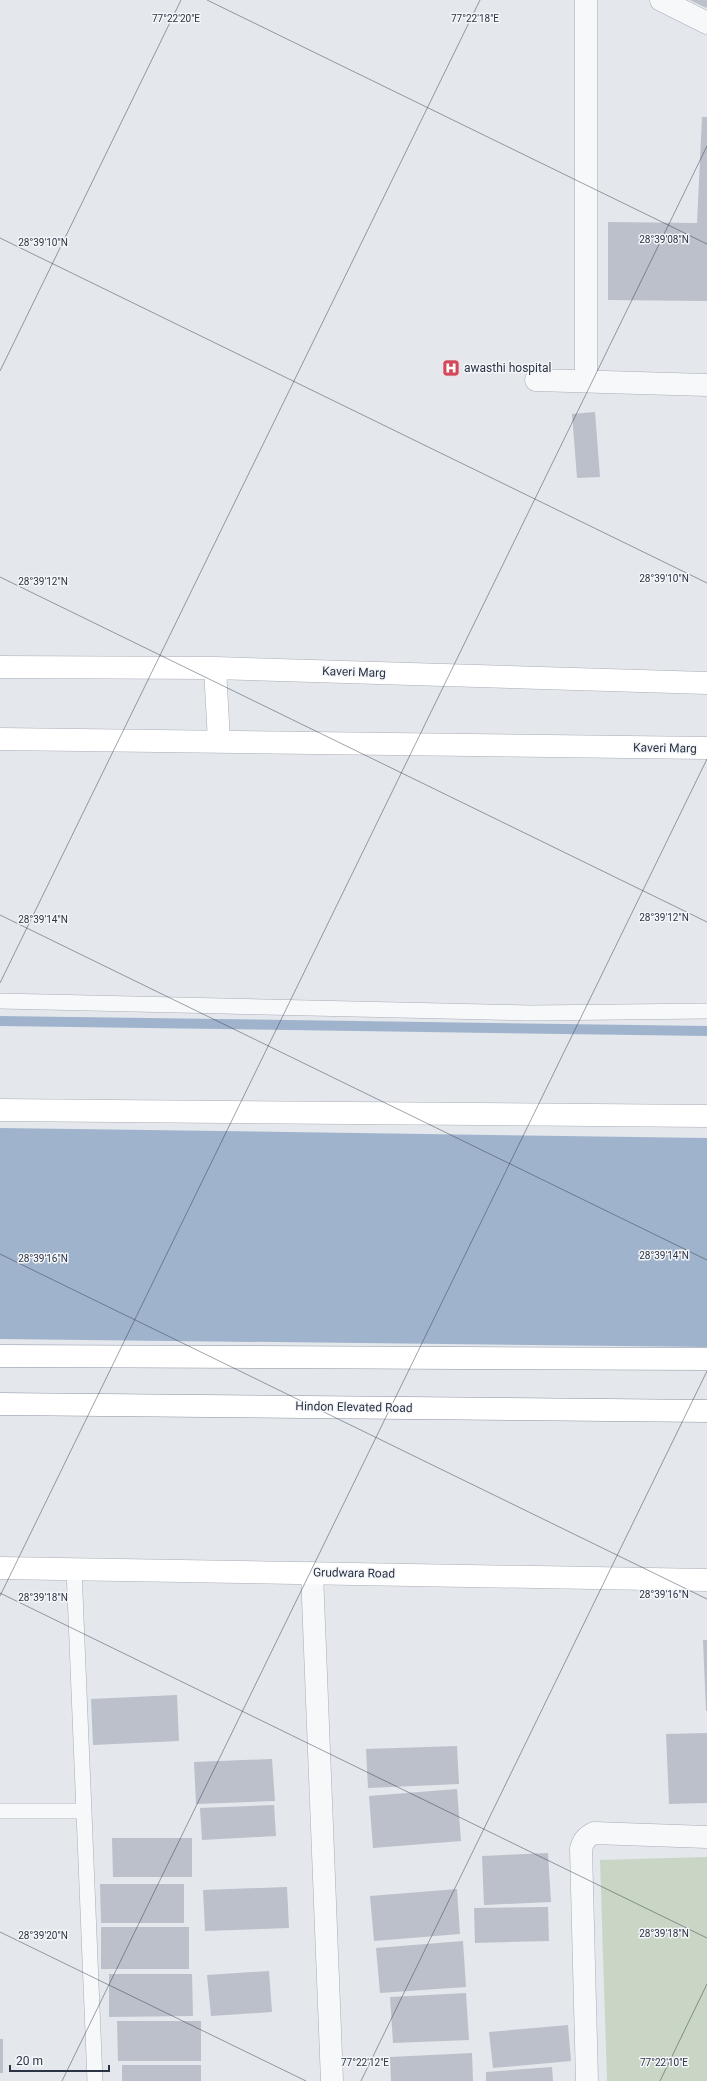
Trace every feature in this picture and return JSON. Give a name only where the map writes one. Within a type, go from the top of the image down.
[{"type":"main road","name":"Kaveri Marg","points":[[0,667],[215,668],[707,683]]},
{"type":"main road","points":[[215,668],[219,741]]},
{"type":"main road","name":"Kaveri Marg","points":[[0,739],[707,748]]},
{"type":"main road","points":[[0,1110],[707,1116]]},
{"type":"main road","points":[[0,1356],[707,1359]]},
{"type":"main road","name":"Hindon Elevated Road","points":[[0,1404],[707,1411]]},
{"type":"main road","name":"Grudwara Road","points":[[0,1568],[312,1572],[707,1580]]},
{"type":"street","points":[[586,0],[586,382]]},
{"type":"street","points":[[660,0],[707,23]]},
{"type":"street","points":[[536,380],[707,385]]},
{"type":"street","points":[[312,1572],[332,2081]]},
{"type":"street","points":[[587,2081],[581,1849],[583,1842],[587,1836],[594,1833],[707,1837]]},
{"type":"lane","points":[[0,1001],[532,1013],[707,1011]]},
{"type":"lane","points":[[74,1569],[95,2081]]},
{"type":"lane","points":[[0,1811],[84,1811]]},
{"type":"green space","points":[[707,1857],[707,2081],[607,2081],[600,1860]]},
{"type":"water","points":[[0,1128],[707,1138],[707,1347],[0,1339]]},
{"type":"building","points":[[690,0],[707,0],[707,6],[706,8]]},
{"type":"building","points":[[702,117],[707,117],[707,301],[608,300],[608,222],[697,223]]},
{"type":"building","points":[[595,412],[600,477],[577,478],[572,414]]},
{"type":"building","points":[[703,1640],[707,1640],[707,1711],[706,1711]]},
{"type":"building","points":[[177,1695],[179,1741],[93,1745],[91,1699]]},
{"type":"building","points":[[707,1733],[707,1803],[669,1804],[666,1734]]},
{"type":"building","points":[[457,1746],[459,1784],[368,1788],[366,1749]]},
{"type":"building","points":[[272,1759],[275,1801],[196,1804],[194,1762]]},
{"type":"building","points":[[457,1789],[461,1841],[373,1848],[369,1796]]},
{"type":"building","points":[[274,1805],[276,1836],[202,1840],[200,1808]]},
{"type":"building","points":[[112,1838],[192,1838],[192,1877],[113,1877]]},
{"type":"building","points":[[548,1853],[551,1902],[484,1905],[482,1856]]},
{"type":"building","points":[[100,1884],[184,1884],[184,1923],[101,1923]]},
{"type":"building","points":[[287,1887],[289,1928],[205,1931],[203,1890]]},
{"type":"building","points":[[457,1889],[460,1934],[374,1941],[370,1896]]},
{"type":"building","points":[[548,1907],[549,1941],[475,1943],[474,1908]]},
{"type":"building","points":[[101,1927],[189,1927],[189,1969],[101,1969]]},
{"type":"building","points":[[463,1941],[466,1987],[380,1993],[376,1948]]},
{"type":"building","points":[[269,1971],[272,2012],[211,2016],[207,1975]]},
{"type":"building","points":[[109,1974],[192,1974],[193,2016],[109,2017]]},
{"type":"building","points":[[466,1993],[469,2040],[393,2043],[390,1997]]},
{"type":"building","points":[[117,2021],[201,2021],[201,2061],[118,2061]]},
{"type":"building","points":[[568,2025],[571,2061],[493,2068],[489,2032]]},
{"type":"building","points":[[0,2039],[3,2039],[3,2073],[0,2073]]},
{"type":"building","points":[[472,2053],[473,2081],[391,2081],[390,2057]]},
{"type":"building","points":[[122,2065],[201,2065],[201,2081],[122,2081]]},
{"type":"building","points":[[552,2067],[553,2081],[486,2081],[486,2072]]},
{"type":"waterway","points":[[0,1021],[707,1031]]},
{"type":"place","name":"awasthi hospital","points":[[451,368]]}]
